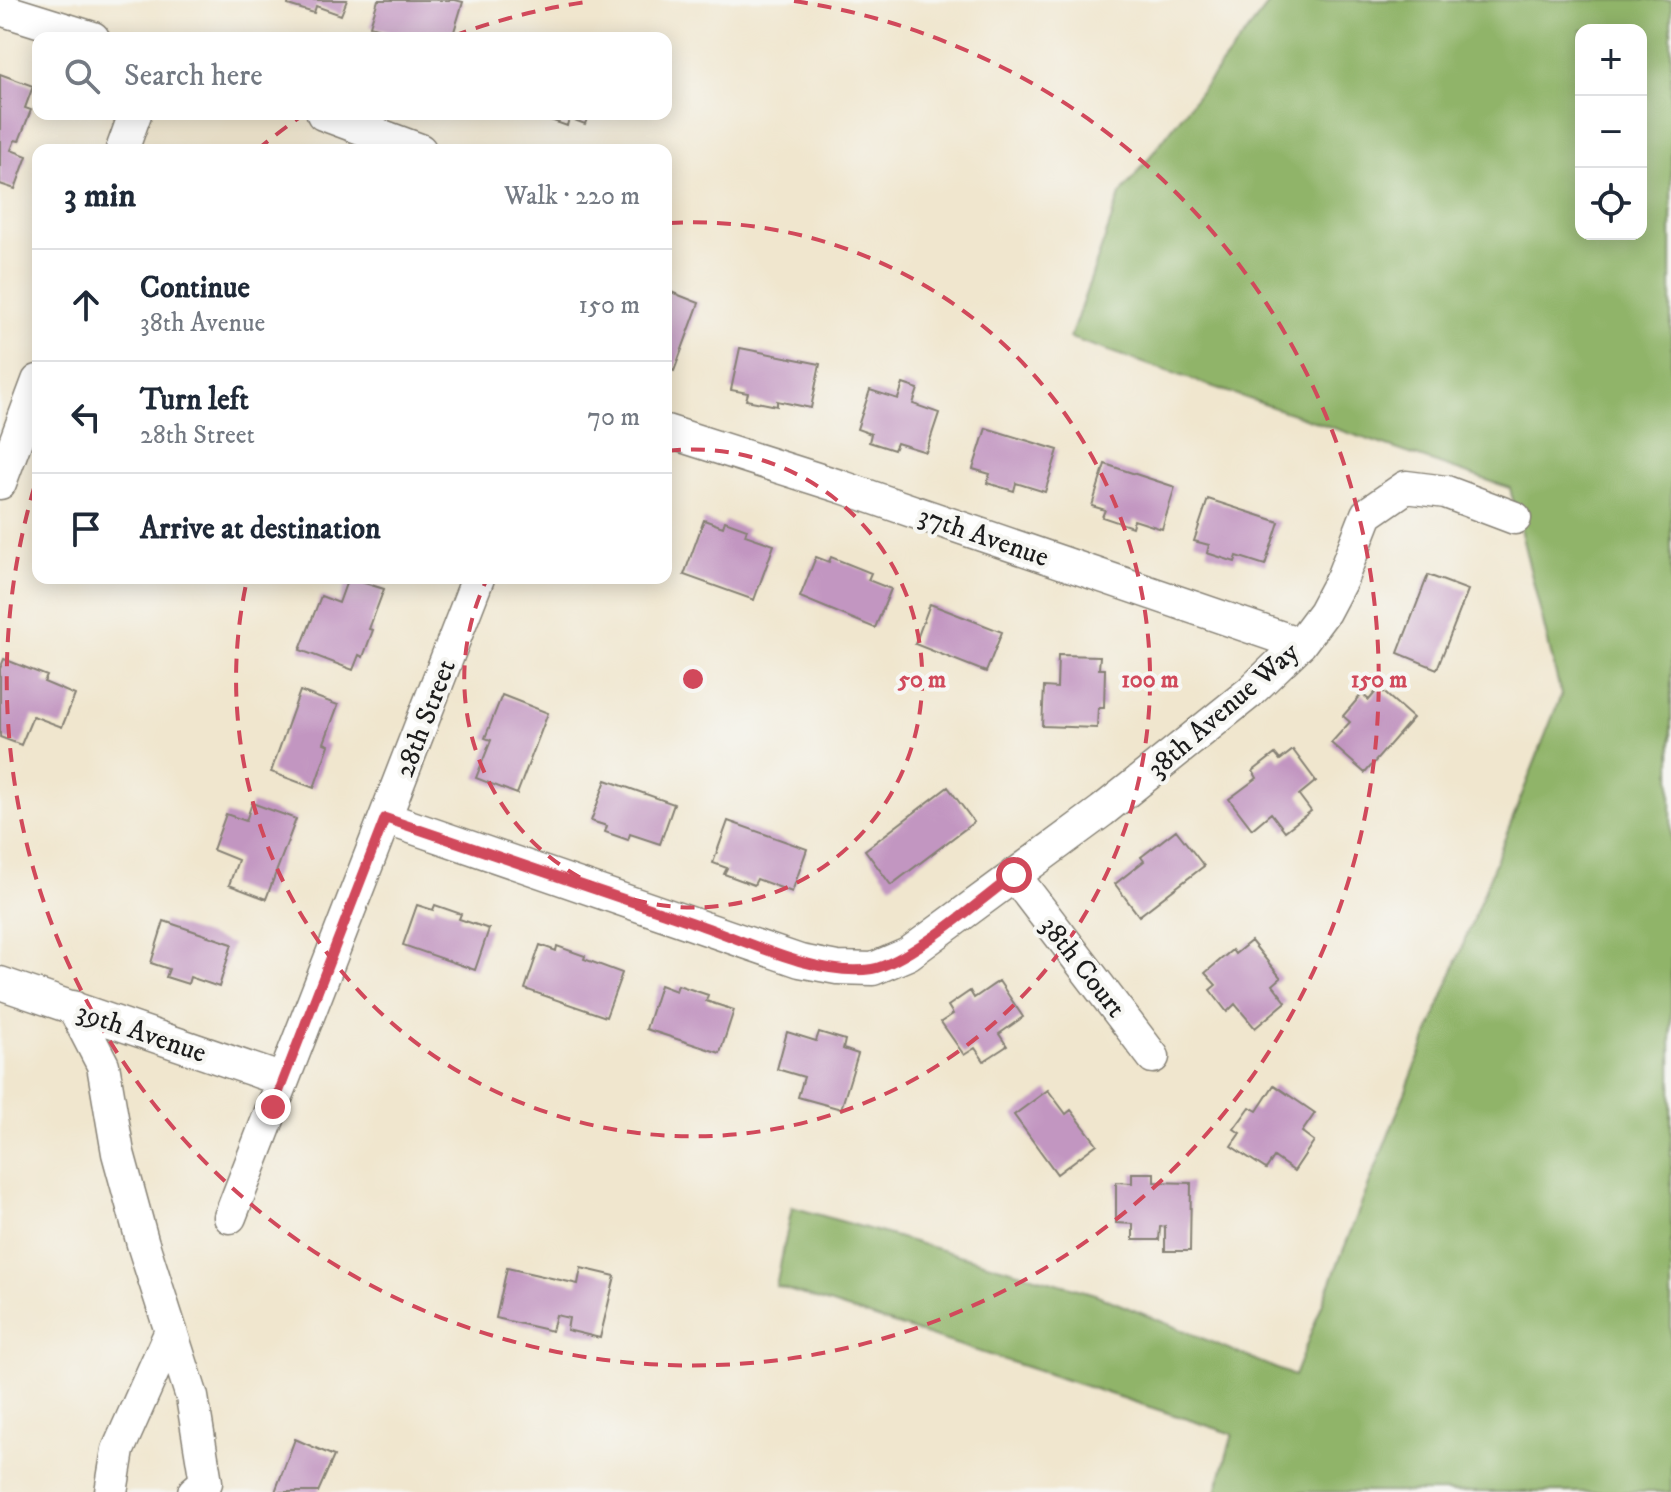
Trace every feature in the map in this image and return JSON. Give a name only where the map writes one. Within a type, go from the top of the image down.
[{"type":"street","points":[[0,9],[74,32]]},
{"type":"street","points":[[124,144],[133,120]]},
{"type":"street","points":[[339,120],[404,144]]},
{"type":"street","points":[[0,483],[32,397]]},
{"type":"street","name":"37th Avenue","points":[[672,433],[1020,547],[1300,644]]},
{"type":"street","name":"38th Avenue Way","points":[[385,818],[776,953],[837,968],[873,969],[908,954],[1102,811],[1249,693],[1300,644],[1324,612],[1342,578],[1367,514],[1406,487],[1446,492],[1515,518]]},
{"type":"street","name":"28th Street","points":[[230,1217],[476,584]]},
{"type":"street","name":"38th Court","points":[[1014,875],[1153,1057]]},
{"type":"street","name":"39th Avenue","points":[[0,983],[283,1080]]},
{"type":"street","points":[[73,1007],[103,1065],[118,1153],[143,1244],[192,1397],[206,1482],[194,1492]]},
{"type":"street","points":[[111,1492],[118,1450],[171,1331]]},
{"type":"green space","points":[[1272,0],[1671,0],[1671,1492],[1216,1492],[1233,1434],[776,1286],[792,1207],[1095,1294],[1294,1376],[1561,695],[1510,488],[1070,338],[1120,195]]},
{"type":"building","points":[[289,0],[347,0],[341,15],[316,6],[314,13],[288,5]]},
{"type":"building","points":[[378,0],[463,2],[454,32],[389,32],[370,26]]},
{"type":"building","points":[[0,74],[32,86],[32,89],[25,108],[31,110],[19,141],[15,140],[11,150],[27,156],[15,189],[0,184]]},
{"type":"building","points":[[550,120],[568,120],[567,126]]},
{"type":"building","points":[[672,292],[699,303],[672,370]]},
{"type":"building","points":[[740,348],[820,364],[811,408],[777,401],[777,406],[746,400],[748,393],[731,390]]},
{"type":"building","points":[[903,384],[918,389],[913,404],[939,413],[926,452],[897,443],[894,450],[869,442],[871,434],[857,429],[870,390],[898,399]]},
{"type":"building","points":[[986,428],[1058,450],[1045,492],[1016,483],[1014,491],[987,483],[990,474],[973,469]]},
{"type":"building","points":[[1105,464],[1175,487],[1162,529],[1134,520],[1132,527],[1102,517],[1105,510],[1092,506]]},
{"type":"building","points":[[1208,499],[1279,522],[1265,565],[1237,556],[1235,562],[1207,553],[1209,545],[1194,541]]},
{"type":"building","points":[[704,520],[723,527],[725,521],[747,529],[745,535],[774,545],[754,600],[684,575]]},
{"type":"building","points":[[816,557],[829,562],[831,557],[871,573],[868,580],[891,589],[875,628],[800,597]]},
{"type":"building","points":[[1428,575],[1468,590],[1437,669],[1398,653]]},
{"type":"building","points":[[346,584],[368,584],[384,589],[369,629],[373,630],[363,657],[359,655],[353,670],[300,650],[321,596],[339,603]]},
{"type":"building","points":[[930,604],[1002,632],[986,672],[915,644]]},
{"type":"building","points":[[1058,655],[1100,656],[1099,669],[1105,669],[1104,708],[1098,708],[1097,728],[1042,726],[1044,687],[1057,688]]},
{"type":"building","points":[[4,659],[47,676],[44,682],[75,695],[62,727],[33,716],[21,745],[0,737],[0,669]]},
{"type":"building","points":[[1379,688],[1413,718],[1365,773],[1331,743],[1350,722],[1343,716],[1362,694],[1369,700]]},
{"type":"building","points":[[300,691],[338,705],[324,743],[329,745],[314,788],[271,772]]},
{"type":"building","points":[[502,695],[548,713],[517,794],[476,778],[491,740],[485,738]]},
{"type":"building","points":[[1293,750],[1316,781],[1299,795],[1311,811],[1285,831],[1271,813],[1252,829],[1229,799],[1257,778],[1253,771],[1275,754],[1280,760]]},
{"type":"building","points":[[606,780],[674,804],[660,844],[630,834],[628,840],[605,832],[607,826],[591,821]]},
{"type":"building","points":[[948,787],[974,822],[891,885],[865,850]]},
{"type":"building","points":[[252,803],[296,819],[266,899],[229,885],[238,860],[213,850],[226,814],[246,821]]},
{"type":"building","points":[[728,821],[807,849],[792,892],[757,879],[754,885],[724,874],[727,868],[713,863]]},
{"type":"building","points":[[1176,830],[1204,866],[1139,916],[1115,884],[1144,861],[1141,857]]},
{"type":"building","points":[[417,905],[433,910],[435,905],[461,914],[459,919],[489,929],[475,970],[403,945]]},
{"type":"building","points":[[164,921],[232,944],[219,987],[190,977],[188,984],[166,977],[169,969],[151,963]]},
{"type":"building","points":[[1251,941],[1281,978],[1273,985],[1286,1002],[1255,1028],[1235,1004],[1227,1012],[1210,990],[1216,985],[1205,973],[1232,950],[1235,954]]},
{"type":"building","points":[[540,945],[556,951],[557,946],[622,973],[606,1017],[525,989]]},
{"type":"building","points":[[999,981],[1023,1017],[999,1034],[1007,1046],[984,1061],[975,1048],[964,1055],[941,1022],[953,1014],[948,1006],[970,991],[974,998]]},
{"type":"building","points":[[660,985],[676,991],[678,985],[708,995],[706,1001],[734,1010],[720,1053],[646,1029]]},
{"type":"building","points":[[787,1032],[816,1041],[819,1032],[845,1040],[843,1049],[858,1054],[841,1109],[798,1097],[804,1077],[777,1069]]},
{"type":"building","points":[[1274,1085],[1315,1113],[1302,1132],[1314,1141],[1294,1171],[1274,1157],[1266,1169],[1231,1146],[1240,1133],[1234,1129],[1250,1107],[1257,1111]]},
{"type":"building","points":[[1048,1090],[1066,1114],[1071,1110],[1097,1144],[1057,1174],[1014,1115]]},
{"type":"building","points":[[1132,1173],[1154,1173],[1154,1182],[1191,1183],[1190,1251],[1165,1251],[1165,1226],[1160,1227],[1159,1240],[1133,1240],[1133,1224],[1116,1223],[1116,1182],[1132,1183]]},
{"type":"building","points":[[507,1268],[578,1284],[581,1268],[615,1276],[600,1338],[567,1330],[569,1318],[556,1315],[552,1331],[496,1318]]},
{"type":"building","points":[[295,1439],[334,1456],[318,1492],[275,1492]]},
{"type":"route","points":[[273,1107],[385,818],[800,961],[837,968],[873,969],[908,954],[1014,875]]}]
